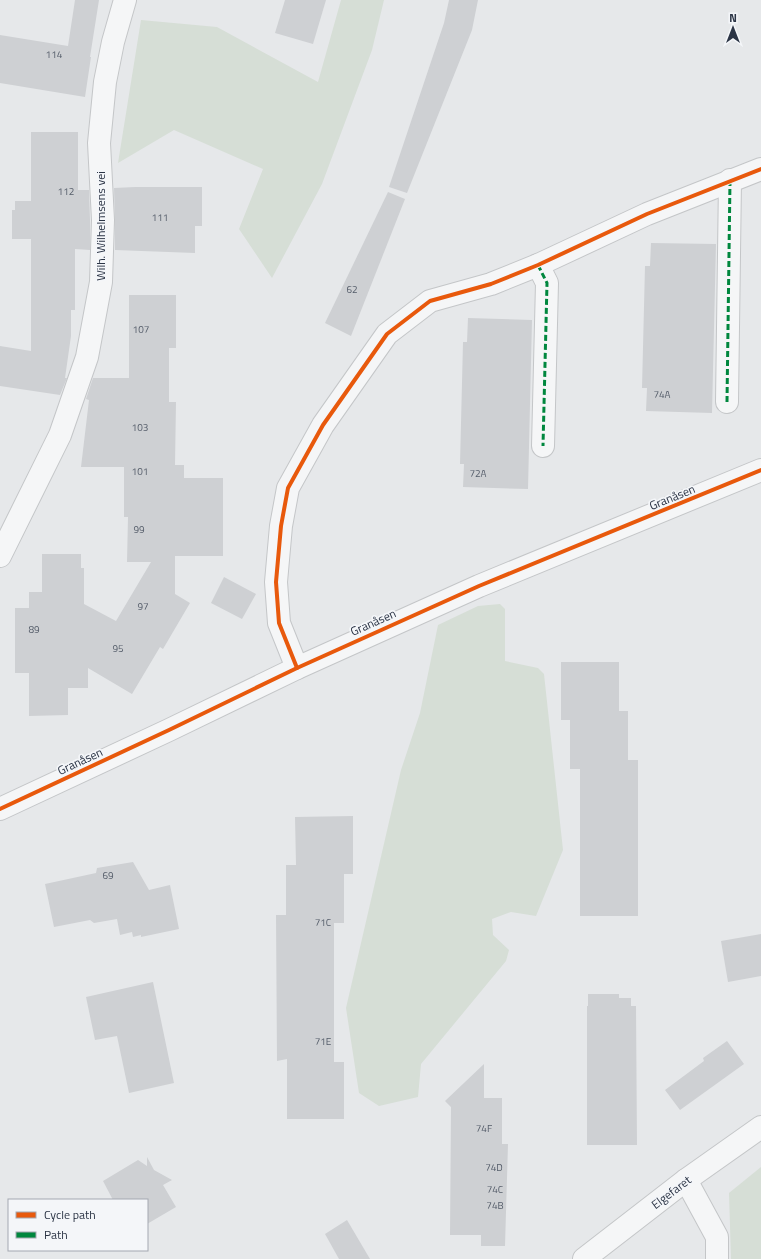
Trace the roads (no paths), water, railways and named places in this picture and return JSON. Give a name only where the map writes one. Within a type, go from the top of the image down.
[{"type":"street","name":"Wilh. Wilhelmsens vei","points":[[0,556],[60,435],[87,356],[101,282],[103,220],[99,143],[104,82],[112,42],[125,0]]},
{"type":"street","points":[[297,668],[279,623],[276,582],[281,526],[288,488],[323,426],[387,334],[430,302],[491,284],[538,265],[647,214],[761,169]]},
{"type":"street","points":[[728,402],[730,180]]},
{"type":"street","points":[[538,265],[546,283],[543,446]]},
{"type":"street","name":"Granåsen","points":[[0,809],[170,730],[297,668],[479,586],[761,470]]},
{"type":"street","name":"Elgefaret","points":[[584,1259],[686,1180],[761,1127]]},
{"type":"street","points":[[686,1180],[717,1237],[718,1259]]}]
